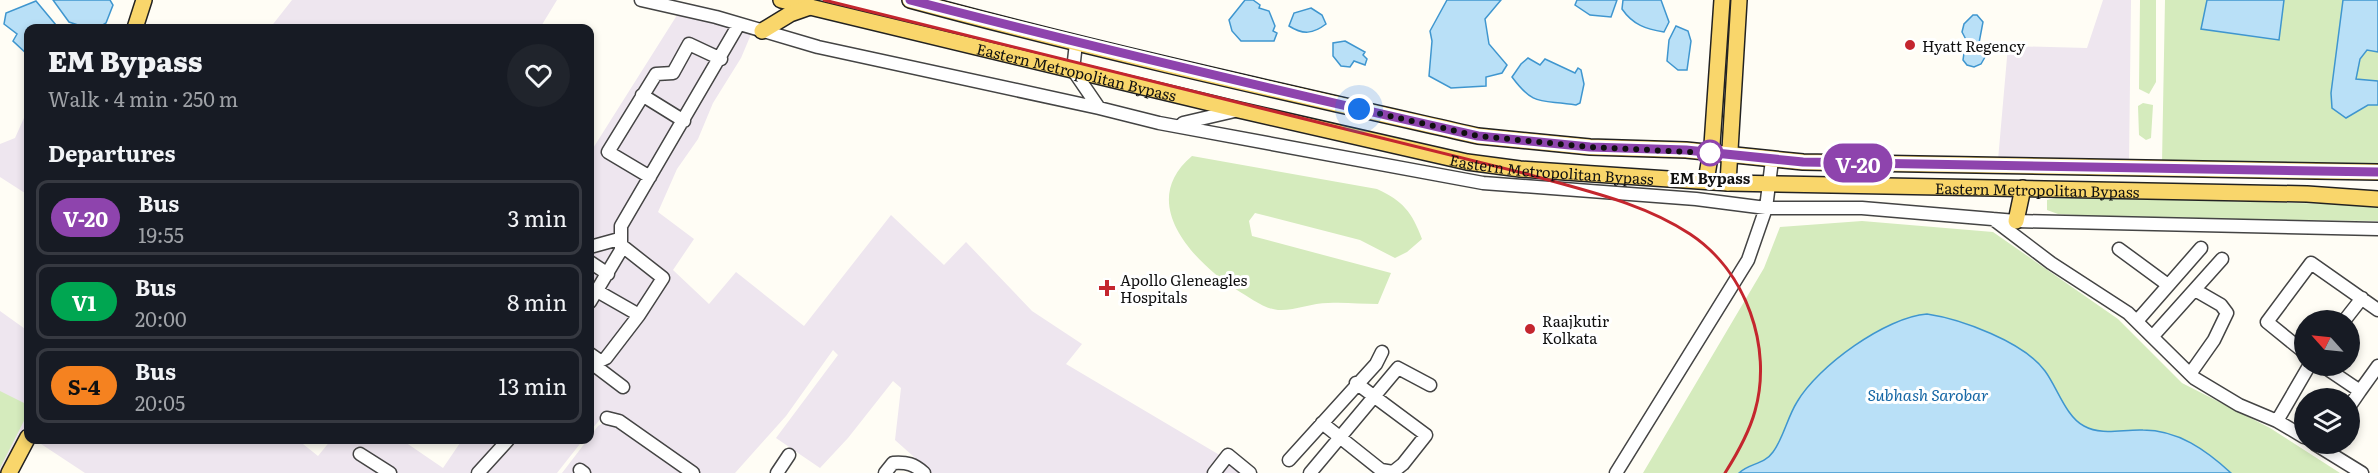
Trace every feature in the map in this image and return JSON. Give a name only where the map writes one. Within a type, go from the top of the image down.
[{"type":"main road","points":[[136,24],[144,0]]},
{"type":"main road","name":"Eastern Metropolitan Bypass","points":[[781,0],[1239,110],[1467,162],[1520,169],[1728,183],[2307,194],[2378,199]]},
{"type":"main road","name":"Eastern Metropolitan Bypass","points":[[910,0],[1076,43],[1478,136],[1590,147],[1710,153],[1772,160],[2378,172]]},
{"type":"main road","points":[[1706,181],[1722,0]]},
{"type":"main road","points":[[1728,183],[1739,0]]},
{"type":"main road","points":[[762,31],[790,14],[810,7]]},
{"type":"main road","points":[[2016,221],[2023,189]]},
{"type":"main road","points":[[9,473],[24,444]]},
{"type":"street","points":[[641,0],[859,56],[1176,124],[1483,183],[1696,199],[1766,208],[1862,208],[2016,221],[2378,229]]},
{"type":"street","points":[[594,296],[608,274],[620,242],[621,226],[721,59],[739,24]]},
{"type":"street","points":[[1076,43],[1072,70],[1099,108]]},
{"type":"street","points":[[650,177],[602,152],[656,74],[673,73],[689,44],[721,59]]},
{"type":"street","points":[[642,95],[684,121]]},
{"type":"street","points":[[1176,124],[1239,110]]},
{"type":"street","points":[[1616,473],[1748,260],[1766,208],[1772,160]]},
{"type":"street","points":[[1993,219],[2051,263],[2137,321],[2190,374],[2239,405],[2277,421],[2294,432]]},
{"type":"street","points":[[594,247],[620,242]]},
{"type":"street","points":[[594,357],[600,361],[606,358],[639,315],[663,278],[620,242]]},
{"type":"street","points":[[2137,321],[2201,248]]},
{"type":"street","points":[[2119,249],[2168,285]]},
{"type":"street","points":[[2153,336],[2222,259]]},
{"type":"street","points":[[2294,344],[2267,322],[2311,263],[2378,310]]},
{"type":"street","points":[[594,265],[608,274]]},
{"type":"street","points":[[2190,374],[2214,340],[2228,313],[2221,305],[2194,290]]},
{"type":"street","points":[[597,291],[639,315]]},
{"type":"street","points":[[2352,310],[2361,298]]},
{"type":"street","points":[[1289,460],[1356,383],[1376,364],[1382,352]]},
{"type":"street","points":[[594,365],[622,387]]},
{"type":"street","points":[[2360,391],[2378,366]]},
{"type":"street","points":[[1310,473],[1398,368],[1430,385]]},
{"type":"street","points":[[2277,421],[2303,376]]},
{"type":"street","points":[[2338,376],[2356,388]]},
{"type":"street","points":[[1322,423],[1381,470],[1393,472],[1403,464],[1426,435],[1356,383]]},
{"type":"street","points":[[607,418],[619,421],[693,473]]},
{"type":"street","points":[[478,473],[504,444]]},
{"type":"street","points":[[360,454],[390,473]]},
{"type":"street","points":[[2334,454],[2362,473]]},
{"type":"street","points":[[777,473],[789,455]]},
{"type":"street","points":[[1214,473],[1228,455],[1250,473]]},
{"type":"street","points":[[885,473],[893,463],[903,462],[914,465],[924,473]]},
{"type":"shaded area","points":[[292,0],[557,0],[542,24],[273,24]]},
{"type":"shaded area","points":[[2103,0],[2131,0],[2129,162],[1998,160],[2008,46],[2087,48]]},
{"type":"shaded area","points":[[679,12],[752,32],[741,58],[713,103],[698,139],[677,169],[658,212],[694,239],[673,270],[709,304],[736,272],[804,326],[891,215],[944,265],[966,242],[1032,311],[1082,344],[1066,364],[1228,460],[1244,473],[932,473],[895,440],[901,388],[893,381],[848,438],[820,468],[776,438],[838,355],[833,350],[786,416],[735,473],[695,473],[604,415],[594,426],[594,147]]},
{"type":"shaded area","points":[[24,118],[24,192],[0,177],[0,144],[15,138]]},
{"type":"shaded area","points":[[0,311],[24,328],[24,432],[3,473],[0,473]]},
{"type":"shaded area","points":[[608,420],[687,473],[587,473],[580,468],[574,473],[562,473],[584,444],[594,444],[594,431]]},
{"type":"shaded area","points":[[41,444],[303,444],[318,456],[328,444],[408,444],[443,468],[459,444],[497,444],[472,473],[85,473]]},
{"type":"shaded area","points":[[508,444],[580,444],[557,473],[480,473]]},
{"type":"green space","points":[[2140,0],[2156,0],[2156,82],[2149,94],[2139,89]]},
{"type":"green space","points":[[2165,0],[2378,0],[2378,169],[2162,163]]},
{"type":"green space","points":[[2143,103],[2153,105],[2151,138],[2146,140],[2139,135],[2138,106]]},
{"type":"green space","points":[[1192,156],[1377,189],[1406,208],[1422,239],[1407,252],[1395,258],[1360,240],[1255,213],[1249,221],[1252,236],[1391,273],[1378,304],[1322,303],[1284,310],[1267,307],[1220,278],[1189,248],[1177,230],[1170,212],[1169,193],[1176,174]]},
{"type":"green space","points":[[2059,197],[2378,205],[2378,221],[2130,218],[2058,214],[2047,210],[2047,200]]},
{"type":"green space","points":[[1862,221],[1993,232],[2118,319],[2182,383],[2270,428],[2294,443],[2294,454],[2310,454],[2340,473],[1643,473],[1764,268],[1780,227]]},
{"type":"green space","points":[[0,391],[24,403],[24,421],[0,468]]},
{"type":"water","points":[[53,0],[110,0],[113,5],[104,24],[69,22]]},
{"type":"water","points":[[1245,0],[1253,0],[1260,5],[1259,8],[1269,11],[1275,26],[1273,31],[1277,33],[1274,41],[1241,41],[1232,31],[1229,20]]},
{"type":"water","points":[[1447,0],[1501,0],[1485,19],[1489,44],[1507,65],[1502,73],[1486,77],[1486,86],[1451,88],[1429,76],[1432,41],[1430,31]]},
{"type":"water","points":[[1577,0],[1617,0],[1611,17],[1590,15],[1575,5]]},
{"type":"water","points":[[1623,0],[1661,0],[1669,22],[1664,32],[1635,23],[1622,9]]},
{"type":"water","points":[[2207,0],[2284,0],[2279,40],[2201,29]]},
{"type":"water","points":[[2343,0],[2378,0],[2378,52],[2367,50],[2360,59],[2356,79],[2378,81],[2378,105],[2368,105],[2346,118],[2332,108],[2331,93]]},
{"type":"water","points":[[36,1],[55,24],[24,24],[24,51],[13,41],[17,34],[4,24],[6,13]]},
{"type":"water","points":[[1311,8],[1322,15],[1326,24],[1317,30],[1308,32],[1289,26],[1294,13]]},
{"type":"water","points":[[1973,15],[1977,15],[1983,22],[1979,43],[1985,57],[1981,64],[1974,67],[1967,65],[1963,60],[1964,53],[1970,47],[1962,32],[1964,24]]},
{"type":"water","points":[[1676,26],[1688,31],[1691,41],[1687,70],[1678,70],[1667,61],[1669,40]]},
{"type":"water","points":[[1345,41],[1365,52],[1363,55],[1367,59],[1365,65],[1354,61],[1350,67],[1341,66],[1333,56],[1333,43]]},
{"type":"water","points":[[1528,58],[1540,65],[1545,59],[1575,73],[1578,68],[1581,70],[1584,84],[1580,103],[1576,105],[1546,102],[1527,94],[1512,77]]},
{"type":"water","name":"Subhash Sarobar","points":[[1927,314],[1957,321],[1991,334],[2035,360],[2045,371],[2072,416],[2084,426],[2098,431],[2143,430],[2168,433],[2201,449],[2231,473],[1739,473],[1773,452],[1797,402],[1820,373],[1873,334],[1892,324]]},
{"type":"railway","points":[[824,0],[1527,174],[1611,198],[1652,213],[1690,234],[1710,250],[1740,289],[1750,312],[1757,337],[1760,387],[1749,427],[1725,473]]},
{"type":"bus line","name":"V-20","points":[[910,0],[1028,32],[1478,136],[1509,140],[1590,147],[1686,150],[1803,162],[2378,172]]},
{"type":"place","name":"Hyatt Regency","points":[[1910,45]]},
{"type":"place","name":"EM Bypass","points":[[1710,153]]},
{"type":"place","name":"Apollo Gleneagles Hospitals","points":[[1107,288]]},
{"type":"place","name":"Raajkutir Kolkata","points":[[1530,329]]},
{"type":"route","points":[[1359,109],[1478,136],[1509,140],[1710,153]]}]
